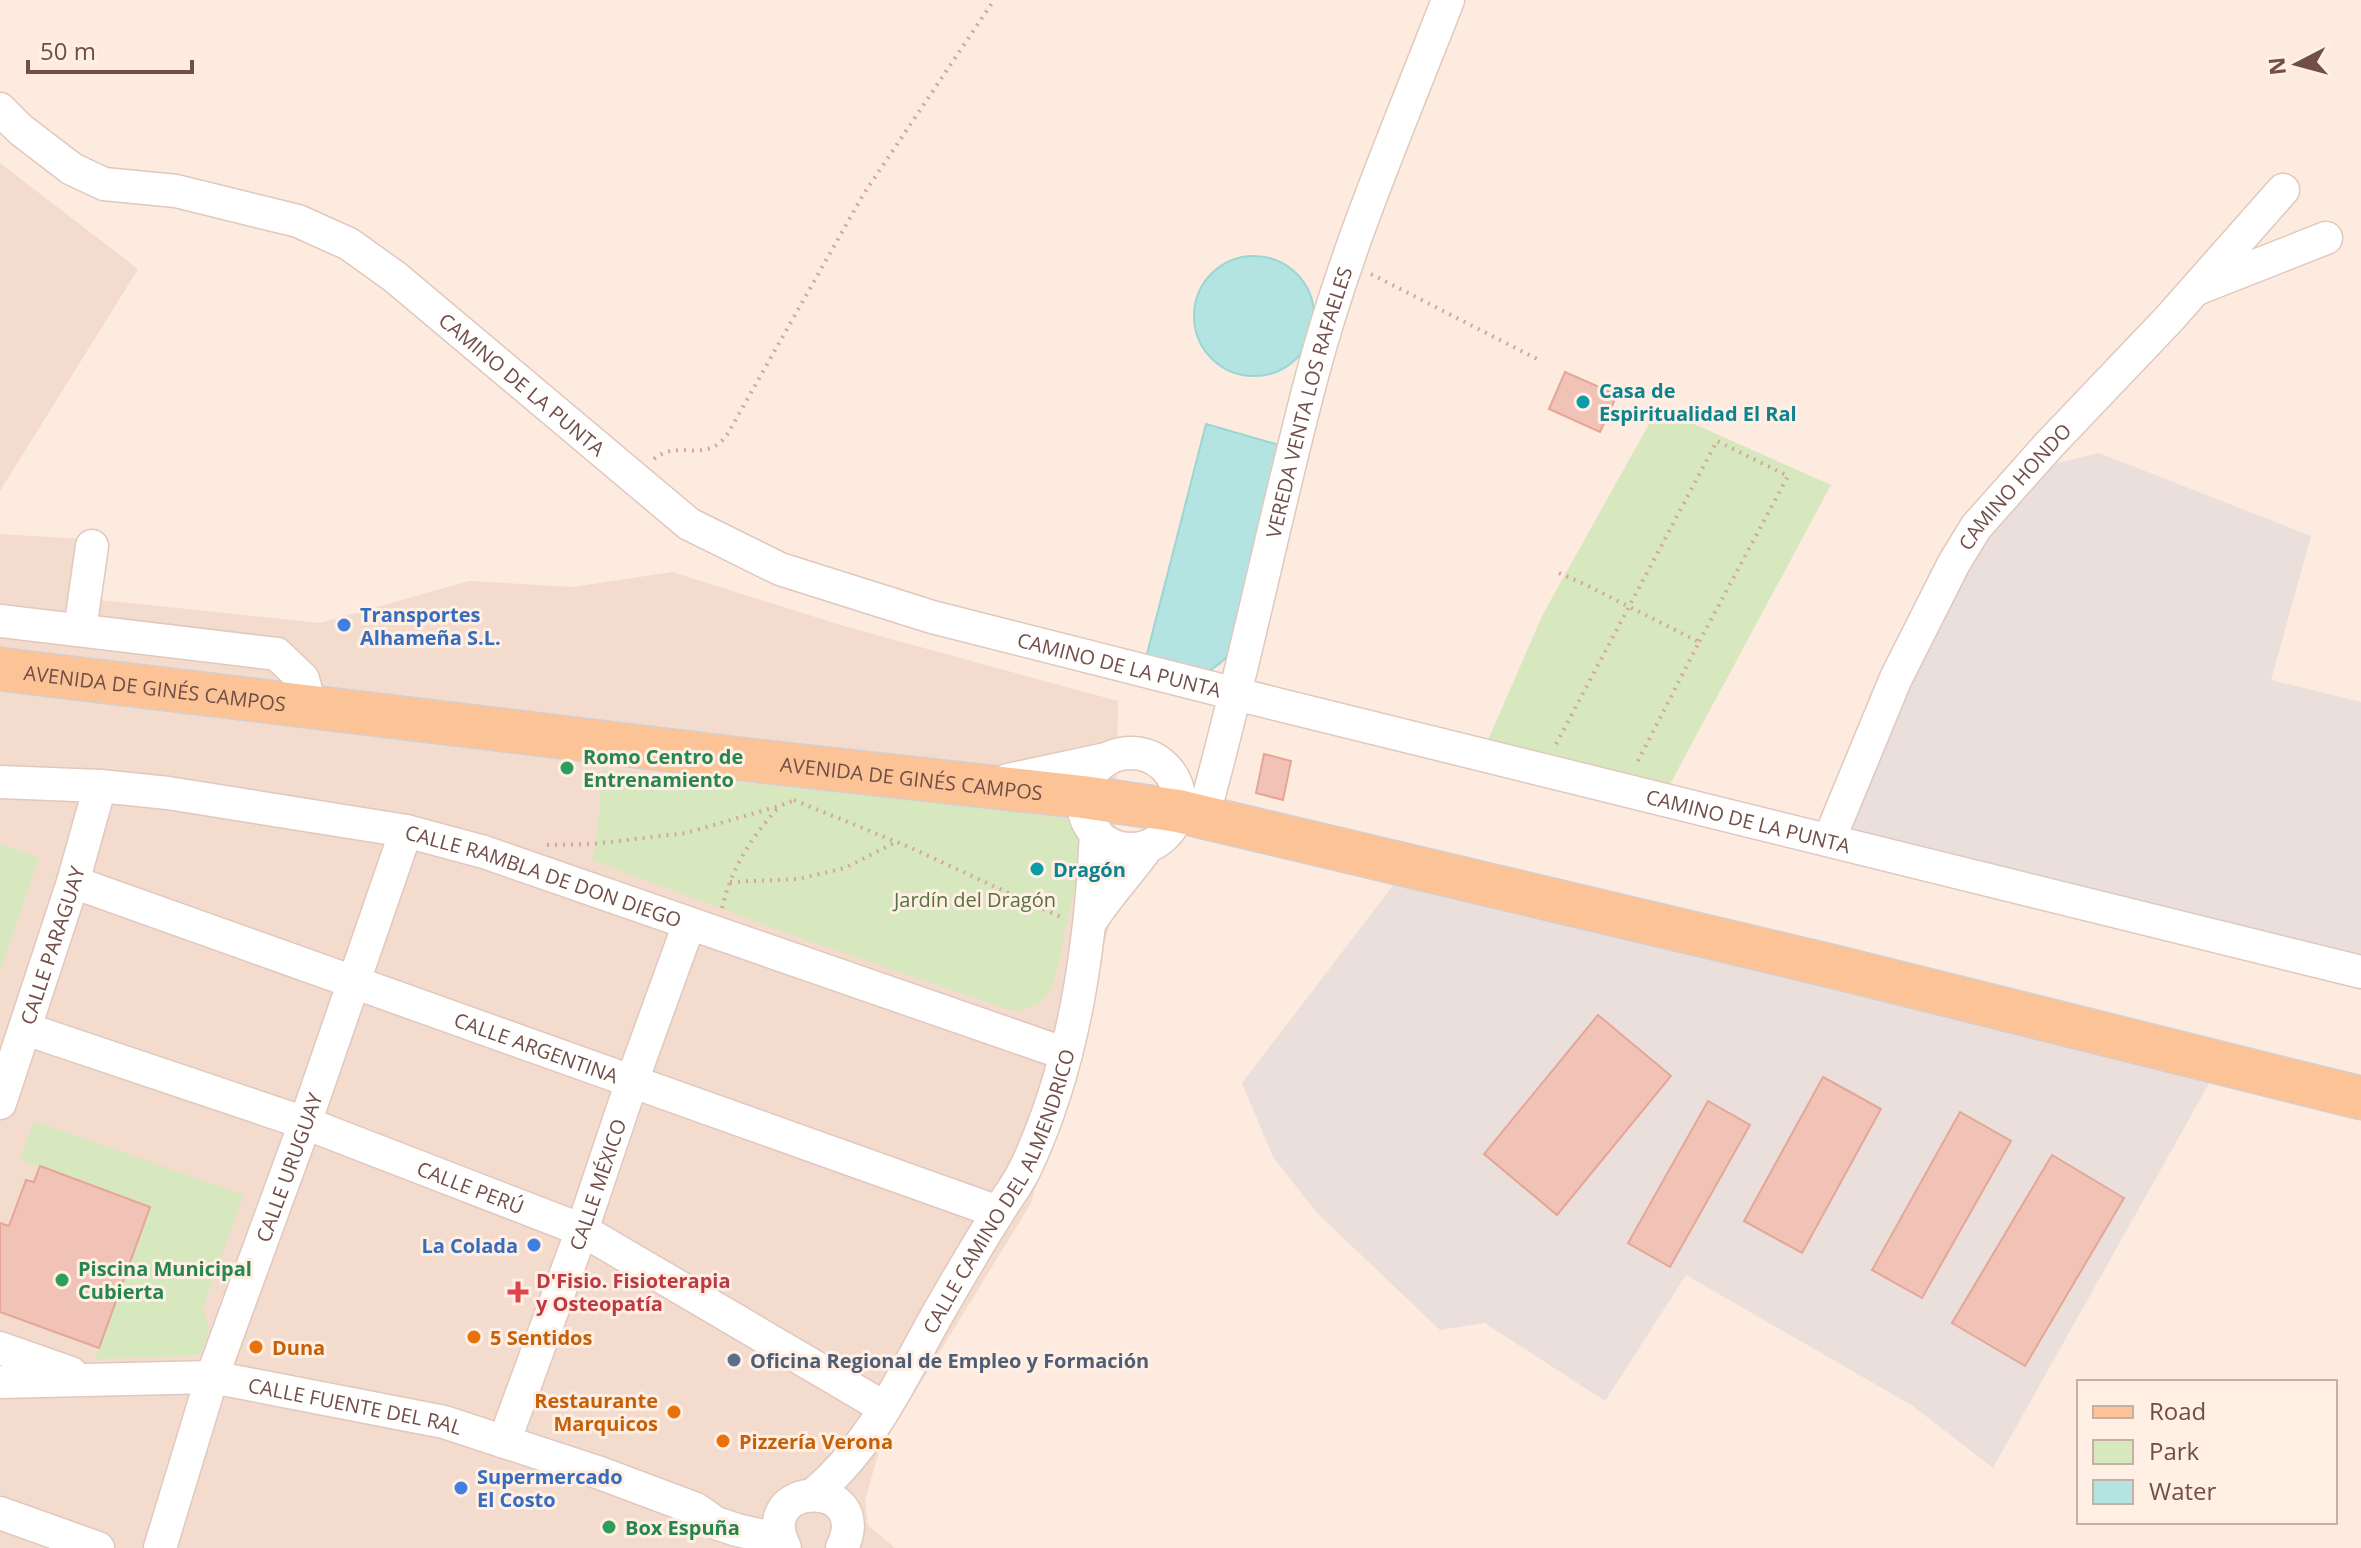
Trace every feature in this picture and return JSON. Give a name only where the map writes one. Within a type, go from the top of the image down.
[{"type":"main road","name":"AVENIDA DE GINÉS CAMPOS","points":[[0,669],[311,709],[983,785],[1089,815],[1190,814],[1831,966],[2361,1098]]},
{"type":"street","name":"VEREDA VENTA LOS RAFAELES","points":[[1190,814],[1222,750],[1313,374],[1347,262],[1448,0]]},
{"type":"street","name":"CAMINO DE LA PUNTA","points":[[0,109],[21,130],[72,169],[104,184],[176,191],[226,203],[298,221],[349,244],[395,277],[689,524],[780,569],[932,617],[2361,972]]},
{"type":"street","name":"CAMINO HONDO","points":[[1829,840],[1896,678],[1954,563],[1976,527],[2283,190]]},
{"type":"street","points":[[2196,289],[2326,238]]},
{"type":"street","points":[[80,630],[92,546]]},
{"type":"street","name":"AVENIDA DE GINÉS CAMPOS","points":[[0,621],[277,654],[303,679],[311,709]]},
{"type":"street","points":[[983,785],[1122,753],[1139,753],[1178,764],[1199,761],[1222,750]]},
{"type":"street","points":[[1106,759],[1093,770],[1086,783],[1089,815],[1101,839],[1133,849],[1148,846],[1162,838],[1172,826],[1190,814],[1167,768],[1155,759]]},
{"type":"street","name":"CALLE RAMBLA DE DON DIEGO","points":[[0,782],[100,786],[168,793],[406,831],[484,852],[1066,1054]]},
{"type":"street","name":"CALLE PARAGUAY","points":[[0,1103],[73,882],[100,786]]},
{"type":"street","name":"CALLE CAMINO DEL ALMENDRICO","points":[[801,1500],[834,1477],[862,1445],[961,1272],[1024,1172],[1051,1108],[1066,1054],[1090,925],[1089,815]]},
{"type":"street","name":"CALLE URUGUAY","points":[[160,1548],[212,1377],[355,983],[406,831]]},
{"type":"street","points":[[1090,925],[1107,895],[1148,846]]},
{"type":"street","name":"CALLE ARGENTINA","points":[[73,882],[998,1212]]},
{"type":"street","name":"CALLE MÉXICO","points":[[504,1442],[582,1230],[632,1081],[703,929]]},
{"type":"street","name":"CALLE PERÚ","points":[[26,1029],[305,1123],[582,1230],[885,1408]]},
{"type":"street","points":[[0,1348],[90,1380]]},
{"type":"street","name":"CALLE FUENTE DEL RAL","points":[[0,1382],[212,1377],[444,1422],[600,1473],[696,1509],[743,1539],[782,1545]]},
{"type":"street","name":"CALLE CAMINO DEL ALMENDRICO","points":[[851,1536],[852,1484],[862,1445]]},
{"type":"street","points":[[782,1545],[779,1523],[801,1500],[830,1499],[838,1505],[851,1536]]},
{"type":"street","name":"CALLE FUENTE DEL RAL","points":[[696,1509],[725,1511],[801,1500]]},
{"type":"street","points":[[0,1513],[98,1548]]},
{"type":"path","points":[[638,480],[649,463],[660,454],[673,450],[710,450],[727,435],[863,195],[994,0]]},
{"type":"path","points":[[1347,262],[1541,361]]},
{"type":"path","points":[[1556,744],[1717,441],[1788,476],[1637,763]]},
{"type":"path","points":[[1559,573],[1699,642]]},
{"type":"path","points":[[536,845],[593,844],[686,833],[779,806],[806,794]]},
{"type":"path","points":[[794,800],[1090,925]]},
{"type":"path","points":[[703,929],[753,835],[779,806]]},
{"type":"path","points":[[730,882],[798,879],[845,868],[896,842]]},
{"type":"shaded area","points":[[0,163],[138,269],[0,491]]},
{"type":"shaded area","points":[[2099,453],[2311,536],[2271,680],[2361,702],[2361,964],[1845,835],[1960,564],[2045,466]]},
{"type":"shaded area","points":[[0,534],[97,540],[90,599],[320,623],[469,581],[573,587],[672,572],[847,627],[1118,701],[1114,909],[1031,1203],[879,1451],[865,1500],[868,1525],[895,1548],[0,1548]]},
{"type":"shaded area","points":[[1398,879],[2211,1080],[1993,1468],[1913,1406],[1686,1275],[1605,1401],[1485,1323],[1440,1330],[1317,1213],[1273,1157],[1242,1083]]},
{"type":"green space","points":[[1658,408],[1831,485],[1669,786],[1488,740],[1543,614]]},
{"type":"green space","name":"Jardín del Dragón","points":[[602,769],[1006,809],[1065,819],[1081,835],[1076,895],[1072,899],[1054,981],[1043,999],[1035,1005],[1013,1011],[809,941],[592,860]]},
{"type":"green space","points":[[0,844],[39,858],[0,971]]},
{"type":"green space","points":[[34,1121],[244,1195],[203,1307],[209,1329],[202,1353],[194,1356],[95,1359],[150,1207],[20,1159]]},
{"type":"water","points":[[1254,256],[1277,261],[1296,274],[1309,293],[1314,316],[1309,339],[1296,358],[1277,371],[1254,376],[1231,371],[1212,358],[1199,339],[1194,316],[1199,293],[1212,274],[1231,261]]},
{"type":"water","points":[[1206,424],[1279,445],[1227,657],[1210,670],[1196,672],[1168,665],[1147,654]]},
{"type":"building","name":"Casa de Espiritualidad El Ral","points":[[1565,372],[1617,395],[1600,432],[1549,409]]},
{"type":"building","points":[[1264,754],[1291,761],[1283,800],[1256,793]]},
{"type":"building","points":[[1598,1015],[1671,1076],[1557,1215],[1484,1154]]},
{"type":"building","points":[[1823,1077],[1881,1109],[1802,1253],[1744,1221]]},
{"type":"building","points":[[1708,1101],[1750,1125],[1670,1267],[1628,1243]]},
{"type":"building","points":[[1960,1112],[2011,1141],[1922,1298],[1872,1270]]},
{"type":"building","points":[[2052,1155],[2124,1198],[2025,1366],[1952,1323]]},
{"type":"building","name":"Piscina Municipal Cubierta","points":[[40,1166],[150,1207],[99,1348],[0,1312],[0,1223],[9,1226],[26,1180],[34,1182]]},
{"type":"place","name":"Casa de Espiritualidad El Ral","points":[[1583,402]]},
{"type":"place","name":"Transportes Alhameña S.L.","points":[[344,625]]},
{"type":"place","name":"Romo Centro de Entrenamiento","points":[[567,768]]},
{"type":"place","name":"Dragón","points":[[1037,869]]},
{"type":"place","name":"La Colada","points":[[534,1245]]},
{"type":"place","name":"Piscina Municipal Cubierta","points":[[62,1280]]},
{"type":"place","name":"D'Fisio. Fisioterapia y Osteopatía","points":[[518,1292]]},
{"type":"place","name":"5 Sentidos","points":[[474,1337]]},
{"type":"place","name":"Duna","points":[[256,1347]]},
{"type":"place","name":"Oficina Regional de Empleo y Formación","points":[[734,1360]]},
{"type":"place","name":"Restaurante Marquicos","points":[[674,1412]]},
{"type":"place","name":"Pizzería Verona","points":[[723,1441]]},
{"type":"place","name":"Supermercado El Costo","points":[[461,1488]]},
{"type":"place","name":"Box Espuña","points":[[609,1527]]}]
